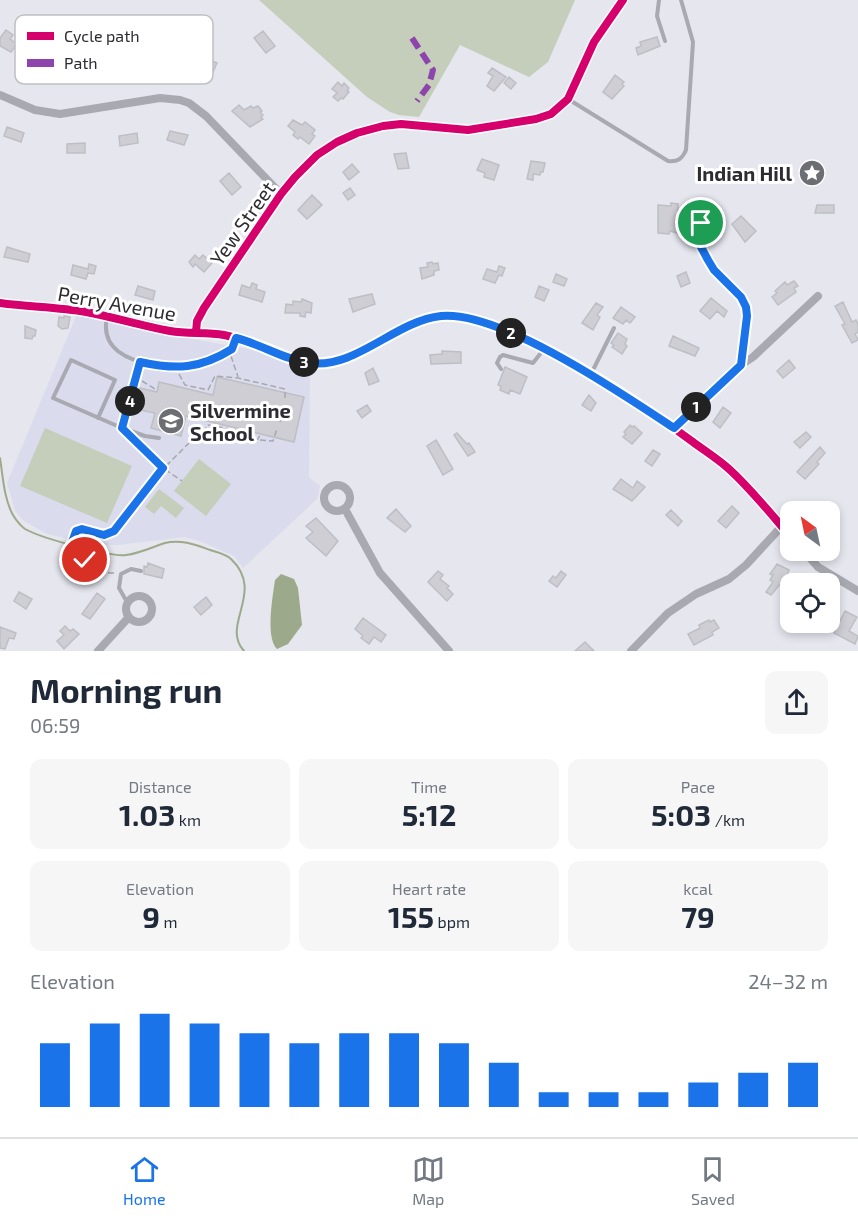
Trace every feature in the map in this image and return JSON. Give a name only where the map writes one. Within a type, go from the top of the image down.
[{"type":"street","name":"Yew Street","points":[[195,332],[197,321],[204,308],[281,194],[317,155],[357,133],[383,126],[401,124],[472,130],[541,118],[558,109],[568,99],[594,42],[623,0]]},
{"type":"street","points":[[0,95],[35,110],[60,114],[160,98],[189,103],[206,116],[281,194]]},
{"type":"street","points":[[706,214],[701,223],[701,247],[714,270],[741,297],[746,307],[741,365]]},
{"type":"street","points":[[674,428],[818,296]]},
{"type":"street","name":"Perry Avenue","points":[[0,303],[61,308],[169,330],[236,338],[298,361],[325,363],[345,358],[414,324],[435,317],[451,316],[484,323],[544,349],[674,428],[729,469],[780,524]]},
{"type":"street","points":[[345,509],[380,573],[449,650]]},
{"type":"street","points":[[631,651],[668,613],[696,594],[729,579],[746,565],[780,528]]},
{"type":"street","points":[[813,561],[818,567],[858,591]]},
{"type":"street","points":[[133,596],[142,596],[149,601],[152,609],[149,617],[141,622],[129,617],[125,610],[133,596]]},
{"type":"street","points":[[98,651],[129,617]]},
{"type":"lane","points":[[659,0],[657,16],[665,41]]},
{"type":"lane","points":[[568,99],[668,161],[676,162],[683,157],[687,139],[693,42],[681,0]]},
{"type":"lane","points":[[107,316],[106,333],[111,345],[123,355],[140,362],[176,368],[195,365],[227,352],[234,347],[236,338]]},
{"type":"lane","points":[[590,375],[614,328]]},
{"type":"lane","points":[[501,369],[497,363],[503,355],[533,363],[544,349]]},
{"type":"lane","points":[[98,418],[115,380],[71,360],[53,398],[98,418],[122,428],[159,438]]},
{"type":"lane","points":[[122,428],[140,362]]},
{"type":"lane","points":[[127,603],[119,588],[121,574],[131,569],[141,571]]},
{"type":"path","points":[[231,357],[238,378]]},
{"type":"path","points":[[176,368],[185,385],[208,390],[215,376],[238,378],[285,389],[285,401]]},
{"type":"path","points":[[136,378],[155,389]]},
{"type":"path","points":[[280,422],[283,409]]},
{"type":"path","points":[[197,441],[208,425],[236,430],[237,441]]},
{"type":"path","points":[[122,428],[163,468],[182,481]]},
{"type":"path","points":[[121,574],[105,573],[85,560],[70,556],[69,550],[75,534],[82,529],[104,535],[114,531],[163,468],[185,445],[197,441],[258,439],[273,441],[278,429]]},
{"type":"path","points":[[258,439],[260,435]]},
{"type":"shaded area","points":[[259,0],[575,0],[548,62],[529,77],[460,45],[419,117],[390,112],[367,97]]},
{"type":"shaded area","name":"Silvermine School","points":[[77,314],[170,335],[259,351],[274,358],[310,366],[309,477],[320,486],[317,499],[243,568],[234,556],[185,537],[118,545],[97,545],[47,534],[24,521],[15,511],[7,483]]},
{"type":"shaded area","points":[[45,428],[132,466],[107,523],[20,486]]},
{"type":"shaded area","points":[[199,459],[231,484],[206,516],[174,491]]},
{"type":"shaded area","points":[[159,489],[184,508],[176,518],[161,506],[154,514],[145,507]]},
{"type":"shaded area","points":[[281,574],[294,579],[298,588],[302,625],[288,644],[277,649],[271,635],[271,616],[275,580]]},
{"type":"building","points":[[6,30],[13,35],[10,39],[15,43],[15,47],[11,52],[0,46],[0,38]]},
{"type":"building","points":[[263,31],[275,46],[266,53],[254,38]]},
{"type":"building","points":[[657,37],[660,46],[638,55],[636,48],[641,46],[640,42]]},
{"type":"building","points":[[492,68],[506,77],[494,91],[487,86],[493,76],[488,73]]},
{"type":"building","points":[[615,75],[624,82],[622,84],[624,86],[612,99],[603,92]]},
{"type":"building","points":[[509,77],[516,83],[511,89],[504,83]]},
{"type":"building","points":[[338,82],[342,86],[344,83],[349,88],[347,91],[349,92],[338,101],[333,97],[337,93],[332,89]]},
{"type":"building","points":[[239,105],[244,110],[251,106],[253,108],[258,106],[262,111],[260,112],[263,119],[250,127],[232,111]]},
{"type":"building","points":[[293,120],[302,125],[305,122],[315,130],[312,134],[315,136],[309,144],[293,135],[295,132],[288,126]]},
{"type":"building","points":[[7,127],[24,133],[21,142],[4,136]]},
{"type":"building","points":[[170,131],[188,135],[184,145],[167,140]]},
{"type":"building","points":[[137,133],[138,143],[120,146],[119,136]]},
{"type":"building","points":[[85,143],[85,153],[67,153],[67,144]]},
{"type":"building","points":[[406,153],[409,168],[398,169],[394,154]]},
{"type":"building","points":[[482,159],[499,165],[494,180],[484,177],[485,173],[477,170]]},
{"type":"building","points":[[531,161],[545,163],[543,172],[540,175],[533,174],[533,180],[527,179]]},
{"type":"building","points":[[352,164],[359,172],[349,180],[343,172]]},
{"type":"building","points":[[229,173],[241,187],[232,195],[220,181]]},
{"type":"building","points":[[350,188],[355,195],[348,200],[343,193]]},
{"type":"building","points":[[312,195],[322,205],[307,219],[298,210]]},
{"type":"building","points":[[671,203],[678,204],[678,211],[684,211],[684,221],[692,225],[688,234],[670,231],[669,234],[658,233],[658,205],[671,206]]},
{"type":"building","points":[[817,205],[834,205],[834,213],[815,213]]},
{"type":"building","points":[[741,216],[756,231],[745,242],[732,224]]},
{"type":"building","points":[[231,242],[234,247],[221,259],[216,251]]},
{"type":"building","points":[[7,247],[30,254],[28,262],[4,257]]},
{"type":"building","points":[[195,255],[199,259],[203,255],[212,263],[204,272],[195,264],[193,267],[189,262]]},
{"type":"building","points":[[432,262],[433,264],[438,263],[439,270],[434,271],[434,275],[422,279],[420,268],[428,267],[427,263]]},
{"type":"building","points":[[89,264],[96,266],[94,274],[88,273],[86,279],[71,275],[73,265],[88,269]]},
{"type":"building","points":[[499,266],[505,268],[502,276],[499,275],[495,283],[483,279],[487,269],[497,272]]},
{"type":"building","points":[[686,272],[690,283],[681,287],[677,276]]},
{"type":"building","points":[[556,274],[567,279],[564,286],[553,282]]},
{"type":"building","points":[[794,281],[798,286],[794,288],[796,292],[778,305],[772,297],[777,293],[775,291],[785,282],[787,285]]},
{"type":"building","points":[[252,283],[257,285],[256,289],[265,292],[262,302],[239,295],[242,285],[250,288]]},
{"type":"building","points":[[138,286],[155,291],[153,300],[135,295]]},
{"type":"building","points":[[539,286],[549,290],[544,301],[535,297]]},
{"type":"building","points":[[372,294],[375,304],[353,312],[349,299]]},
{"type":"building","points":[[711,298],[727,311],[724,317],[717,311],[710,319],[700,311]]},
{"type":"building","points":[[302,299],[312,303],[311,313],[306,312],[305,317],[300,316],[300,313],[285,313],[286,304],[293,305],[293,301],[301,302]]},
{"type":"building","points":[[843,302],[852,322],[856,320],[858,324],[858,332],[855,334],[858,340],[852,343],[835,306]]},
{"type":"building","points":[[596,303],[603,307],[597,315],[600,317],[593,330],[582,323]]},
{"type":"building","points":[[621,307],[635,317],[630,323],[626,320],[623,324],[613,318]]},
{"type":"building","points":[[64,316],[70,317],[68,328],[62,329],[58,326],[59,317],[64,318]]},
{"type":"building","points":[[25,326],[36,330],[32,339],[25,338]]},
{"type":"building","points":[[618,333],[627,339],[625,344],[627,346],[622,354],[612,347],[614,345],[611,343]]},
{"type":"building","points":[[673,336],[699,348],[695,356],[669,346]]},
{"type":"building","points":[[442,351],[461,352],[461,363],[431,364],[430,355],[442,354]]},
{"type":"building","points":[[789,360],[795,368],[783,378],[777,371]]},
{"type":"building","points":[[505,367],[527,377],[520,394],[510,390],[509,394],[500,390],[501,386],[498,385]]},
{"type":"building","points":[[373,368],[379,381],[369,385],[365,373]]},
{"type":"building","points":[[217,377],[304,397],[294,442],[186,416],[181,436],[151,428],[155,413],[135,409],[140,388],[157,392],[159,382],[213,395]]},
{"type":"building","points":[[589,395],[596,403],[591,411],[582,405]]},
{"type":"building","points":[[367,405],[371,411],[362,418],[357,411]]},
{"type":"building","points":[[723,407],[731,413],[720,428],[713,422]]},
{"type":"building","points":[[630,425],[642,433],[632,444],[623,437]]},
{"type":"building","points":[[806,432],[811,437],[800,448],[794,442]]},
{"type":"building","points":[[457,433],[467,444],[469,443],[475,452],[468,456],[454,435]]},
{"type":"building","points":[[436,440],[453,469],[443,475],[427,446]]},
{"type":"building","points":[[820,447],[825,453],[817,462],[819,464],[805,479],[797,472]]},
{"type":"building","points":[[653,450],[660,454],[652,466],[645,461]]},
{"type":"building","points":[[621,479],[633,488],[637,481],[645,487],[632,501],[613,489]]},
{"type":"building","points":[[732,506],[739,513],[726,528],[718,521]]},
{"type":"building","points":[[396,509],[411,526],[405,532],[387,518]]},
{"type":"building","points":[[671,510],[682,521],[678,526],[666,515]]},
{"type":"building","points":[[316,518],[338,541],[326,556],[306,538],[313,532],[306,526]]},
{"type":"building","points":[[148,563],[164,569],[162,578],[144,574],[144,566],[147,567]]},
{"type":"building","points":[[777,564],[789,570],[788,573],[780,573],[780,584],[771,595],[766,592],[773,582],[770,580],[773,575],[770,574]]},
{"type":"building","points":[[438,571],[443,575],[440,579],[449,586],[447,588],[453,594],[447,601],[428,582]]},
{"type":"building","points":[[561,571],[566,575],[557,587],[549,581],[553,576],[556,578]]},
{"type":"building","points":[[19,592],[32,599],[26,609],[14,601]]},
{"type":"building","points":[[97,593],[105,599],[90,619],[82,614]]},
{"type":"building","points":[[206,597],[212,605],[201,615],[194,607]]},
{"type":"building","points":[[845,611],[857,617],[849,631],[858,636],[855,644],[834,633],[840,633],[840,621]]},
{"type":"building","points":[[363,618],[386,635],[381,642],[374,637],[369,644],[361,638],[363,636],[355,629]]},
{"type":"building","points":[[709,620],[710,622],[714,620],[719,628],[712,632],[713,635],[694,645],[688,634]]},
{"type":"building","points":[[65,626],[70,631],[73,629],[79,634],[64,649],[57,641],[64,635],[60,631]]},
{"type":"building","points":[[0,627],[16,633],[14,639],[9,638],[5,649],[0,648]]},
{"type":"building","points":[[585,642],[594,651],[575,651]]},
{"type":"waterway","points":[[0,458],[4,488],[10,509],[22,526],[33,533],[75,546],[117,555],[131,554],[165,543],[183,542],[229,557],[241,571],[244,584],[244,596],[237,630],[238,641],[244,651]]},
{"type":"marked path","points":[[412,38],[433,70],[429,85],[417,101]]},
{"type":"cycle path","points":[[196,332],[197,321],[204,308],[281,194],[317,155],[357,133],[383,126],[401,124],[468,130],[536,119],[551,114],[568,99],[594,42],[623,0]]},
{"type":"cycle path","points":[[0,303],[86,312],[170,331],[224,335],[314,364],[331,363],[348,358],[411,325],[428,319],[445,316],[472,319],[503,329],[537,345],[573,364],[641,406],[729,469],[780,524]]},
{"type":"place","name":"Indian Hill","points":[[812,173]]},
{"type":"place","name":"Silvermine School","points":[[171,421]]},
{"type":"route","points":[[85,560],[68,554],[76,531],[82,529],[104,535],[114,531],[163,468],[122,428],[140,362],[176,368],[195,365],[232,349],[236,338],[298,361],[325,363],[345,358],[395,332],[435,317],[465,317],[493,326],[544,349],[612,387],[674,428],[741,365],[746,307],[741,297],[714,270],[701,247],[701,223]]}]
